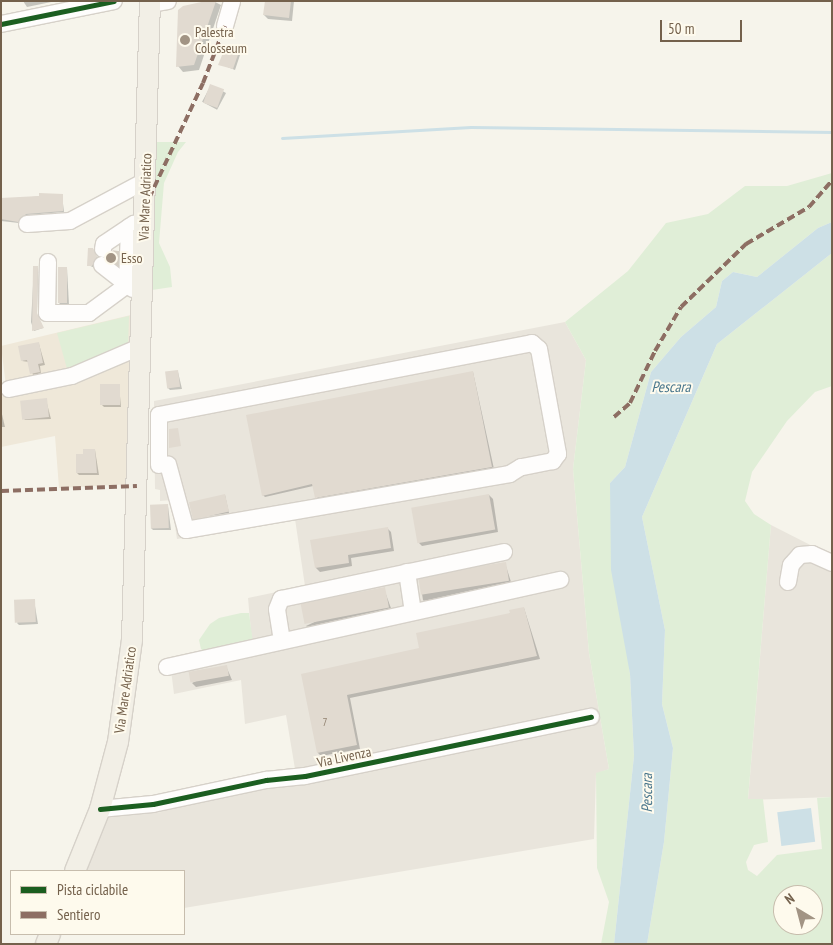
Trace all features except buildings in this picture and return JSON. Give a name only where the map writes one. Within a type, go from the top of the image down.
[{"type":"main road","name":"Via Mare Adriatico","points":[[75,870],[100,808],[118,742],[132,640],[136,503],[146,488],[151,465],[148,421],[138,393],[140,347],[134,290],[136,222],[145,181],[156,2]]},
{"type":"street","points":[[1,24],[114,1]]},
{"type":"street","points":[[225,26],[232,1]]},
{"type":"street","points":[[27,224],[70,221],[145,181]]},
{"type":"street","points":[[48,262],[46,313],[89,313],[134,290],[110,257],[136,222]]},
{"type":"street","points":[[148,421],[532,343],[539,349],[558,454],[552,461],[521,467],[500,476],[186,530],[151,465]]},
{"type":"street","points":[[9,389],[72,376],[140,347]]},
{"type":"street","points":[[282,641],[277,609],[281,599],[504,552]]},
{"type":"street","points":[[788,582],[791,565],[800,556],[812,554],[832,563]]},
{"type":"street","points":[[407,572],[413,612]]},
{"type":"street","points":[[167,667],[561,580]]},
{"type":"street","name":"Via Livenza","points":[[100,808],[153,804],[266,780],[305,776],[591,717]]},
{"type":"shaded area","points":[[135,314],[132,484],[59,488],[55,436],[1,447],[1,400],[6,386],[1,346]]},
{"type":"shaded area","points":[[565,322],[586,360],[573,469],[589,653],[609,769],[596,774],[594,839],[185,908],[185,870],[83,870],[103,818],[162,812],[171,794],[295,769],[286,715],[245,724],[241,680],[174,694],[170,662],[252,643],[248,598],[305,586],[295,519],[177,539],[171,500],[160,501],[160,490],[155,489],[154,401]]},
{"type":"shaded area","points":[[771,525],[832,556],[832,797],[748,800]]},
{"type":"green space","points":[[152,142],[186,142],[178,152],[164,183],[159,243],[170,267],[172,287],[152,290]]},
{"type":"green space","points":[[832,173],[832,222],[818,228],[757,277],[733,272],[722,281],[716,307],[681,337],[651,372],[625,467],[610,483],[630,674],[634,756],[614,944],[601,944],[609,902],[597,868],[596,773],[609,769],[589,653],[573,469],[586,360],[565,322],[628,271],[666,223],[708,214],[745,186],[787,186]]},
{"type":"green space","points":[[832,253],[832,386],[815,392],[787,421],[752,472],[745,501],[754,514],[771,525],[748,799],[763,799],[768,842],[754,845],[746,862],[748,870],[757,876],[777,855],[822,849],[817,798],[832,797],[832,944],[647,944],[664,842],[673,748],[662,704],[665,630],[642,517],[717,344]]},
{"type":"green space","points":[[129,316],[128,346],[68,372],[57,333]]},
{"type":"green space","points":[[249,613],[253,643],[207,654],[201,649],[199,640],[210,624],[219,618]]},
{"type":"water","name":"Pescara","points":[[832,222],[832,253],[717,344],[642,517],[665,630],[662,704],[673,748],[664,842],[647,944],[614,944],[634,756],[630,674],[611,570],[610,483],[625,467],[651,372],[681,337],[716,307],[722,281],[733,272],[757,277],[818,228]]},
{"type":"water","points":[[811,808],[815,842],[781,846],[777,812]]},
{"type":"waterway","points":[[282,138],[471,127],[832,132]]},
{"type":"tunnel","points":[[113,249],[113,267]]},
{"type":"marked path","points":[[144,209],[203,83],[225,26]]},
{"type":"marked path","points":[[614,417],[630,403],[655,351],[681,307],[746,244],[809,207],[832,181]]},
{"type":"marked path","points":[[1,491],[137,486]]},
{"type":"cycle path","points":[[1,24],[114,1]]},
{"type":"cycle path","points":[[100,809],[153,804],[266,780],[305,776],[591,717]]},
{"type":"place","name":"Palestra Colosseum","points":[[185,40]]},
{"type":"place","name":"Esso","points":[[111,258]]}]
